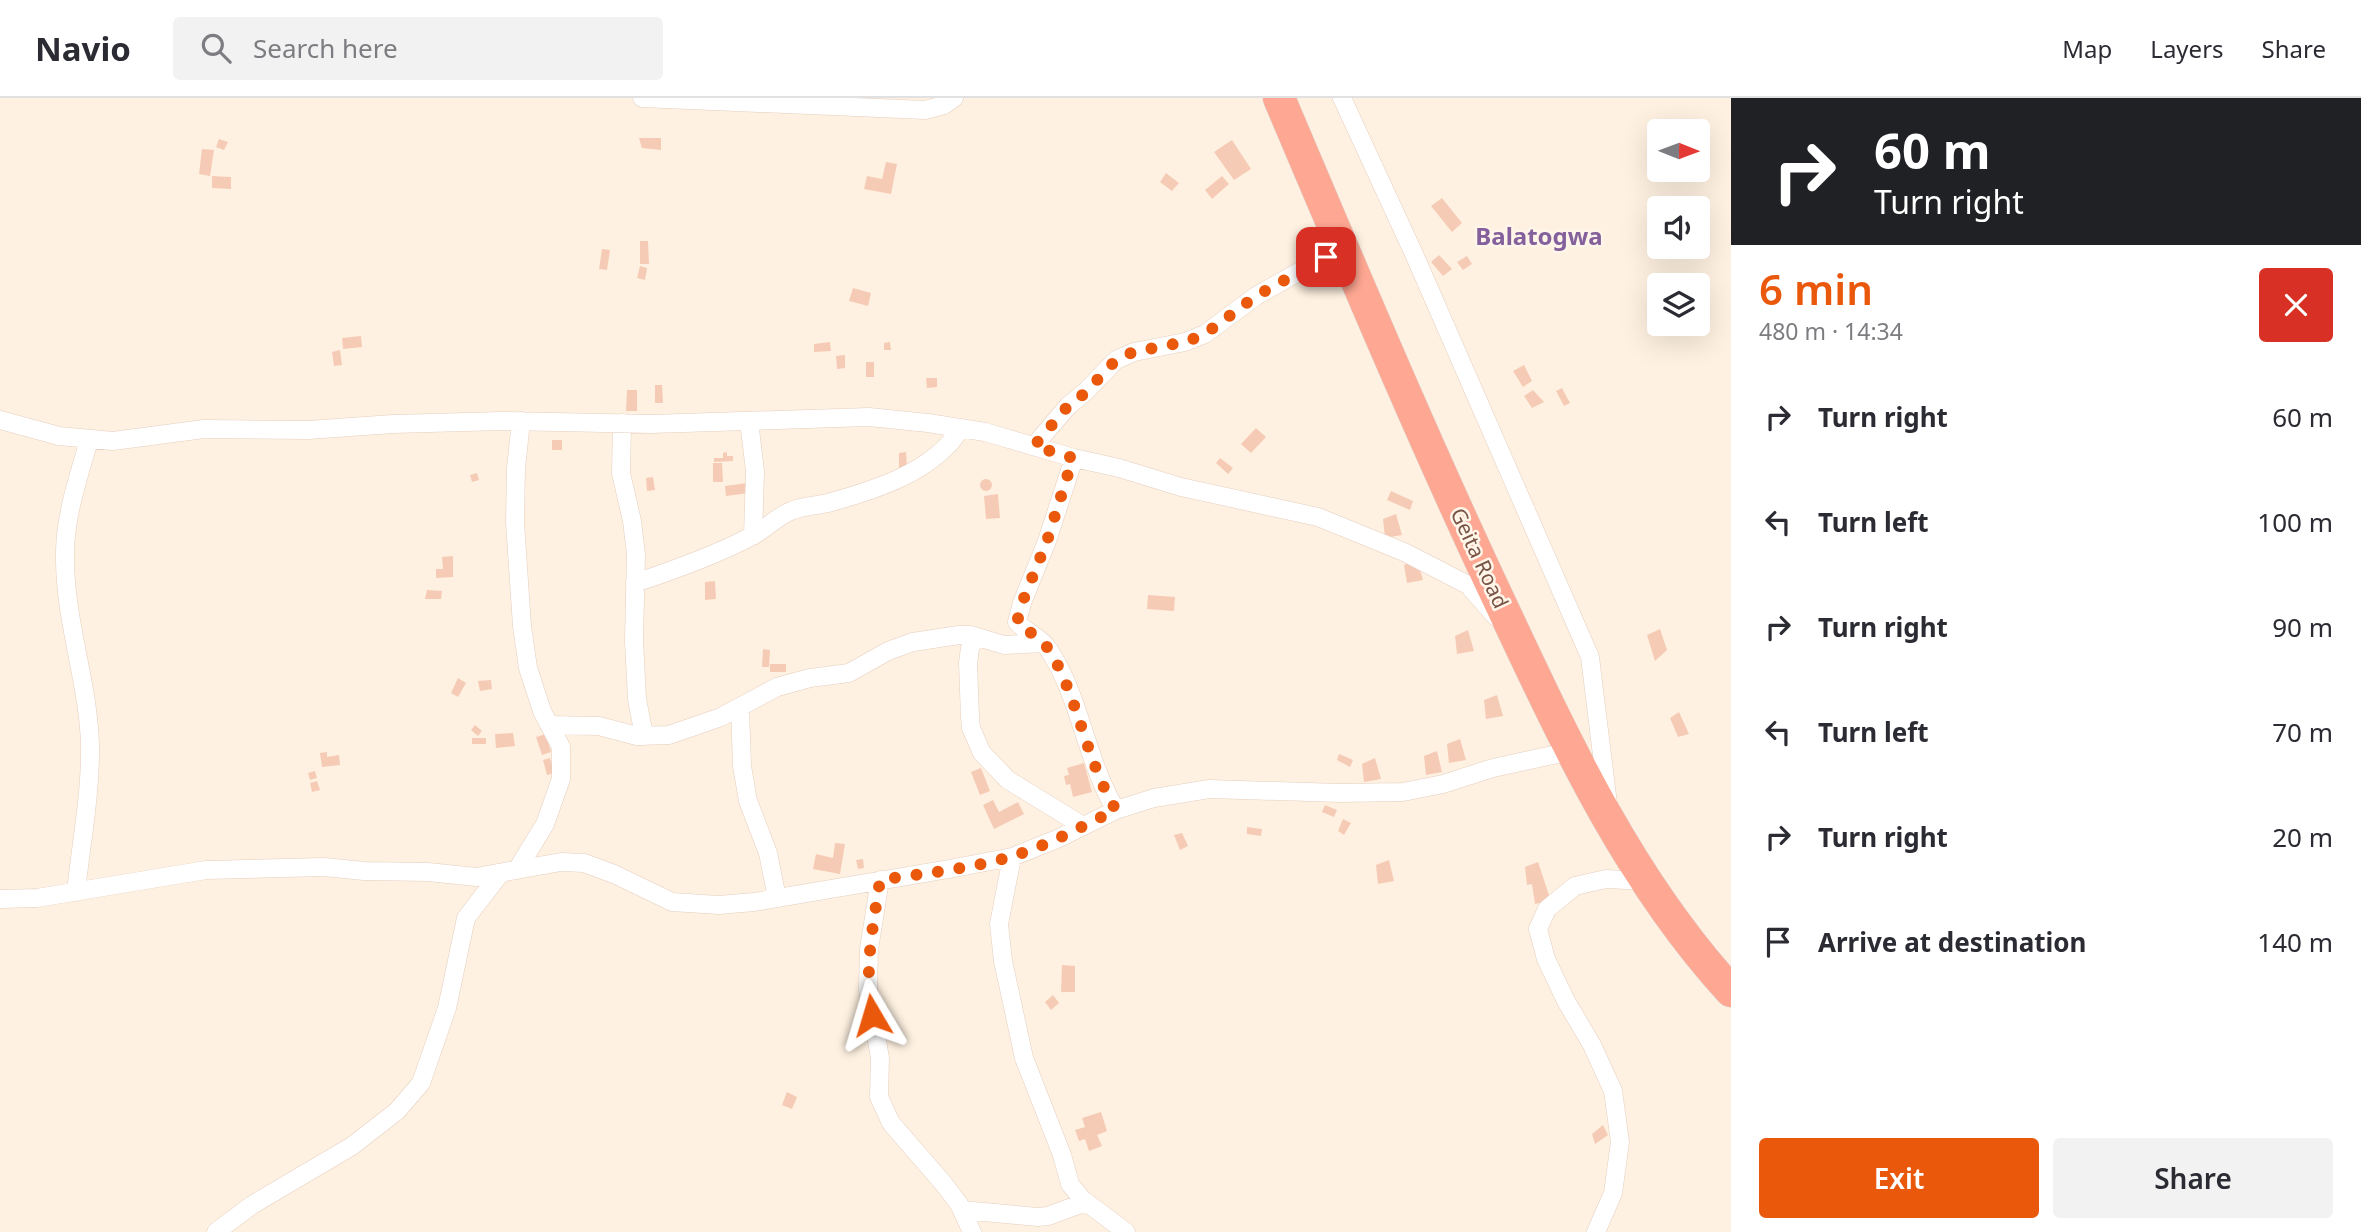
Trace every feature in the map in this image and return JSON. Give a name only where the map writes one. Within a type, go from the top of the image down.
[{"type":"highway","name":"Geita Road","points":[[1279,98],[1472,542],[1571,751],[1610,824],[1668,913],[1731,991]]},
{"type":"street","points":[[642,98],[925,110],[944,105],[954,98]]},
{"type":"street","points":[[1342,98],[1414,254],[1590,657],[1610,824]]},
{"type":"street","points":[[1034,446],[1068,406],[1085,393],[1116,360],[1133,352],[1185,342],[1205,334],[1256,296],[1339,249],[1345,254]]},
{"type":"street","points":[[0,420],[59,436],[113,441],[204,429],[308,430],[393,424],[521,421],[651,424],[869,417],[961,428],[1119,468],[1181,487],[1318,517],[1404,552],[1468,585],[1517,640]]},
{"type":"street","points":[[216,1232],[284,1185],[352,1146],[397,1111],[421,1083],[447,1008],[466,918],[508,872],[545,824],[561,779],[561,747],[542,711],[528,668],[522,626],[515,522],[516,468],[521,421]]},
{"type":"street","points":[[749,421],[755,471],[753,536]]},
{"type":"street","points":[[622,423],[621,473],[634,536],[636,678],[644,736]]},
{"type":"street","points":[[635,583],[690,564],[753,536],[792,510],[868,491],[907,474],[941,453],[961,428]]},
{"type":"street","points":[[76,892],[89,782],[90,744],[88,713],[77,657],[64,558],[69,514],[89,440]]},
{"type":"street","points":[[1073,458],[1047,541],[1017,622],[1043,643],[1056,662],[1079,717],[1101,782],[1116,810]]},
{"type":"street","points":[[549,725],[599,726],[644,736],[669,735],[721,717],[777,687],[810,678],[849,673],[888,651],[913,642],[959,635],[1004,645],[1043,643]]},
{"type":"street","points":[[976,637],[971,644],[968,663],[970,716],[971,728],[982,753],[1007,780],[1083,826]]},
{"type":"street","points":[[740,707],[742,766],[748,802],[768,853],[777,898]]},
{"type":"street","points":[[0,900],[37,898],[206,870],[324,867],[476,877],[561,862],[584,863],[672,902],[719,905],[777,898],[1012,857],[1116,810],[1154,798],[1209,789],[1403,792],[1571,751]]},
{"type":"street","points":[[1012,857],[1004,887],[999,924],[1003,961],[1024,1058],[1062,1155],[1070,1184],[1086,1202],[1126,1232]]},
{"type":"street","points":[[1596,1232],[1613,1193],[1620,1142],[1613,1090],[1546,959],[1538,929],[1547,909],[1575,886],[1606,878],[1647,881]]},
{"type":"street","points":[[880,880],[869,950],[868,990],[880,1058],[878,1097],[891,1123],[943,1183],[962,1210],[972,1232]]},
{"type":"street","points":[[962,1210],[1029,1217],[1048,1216],[1086,1202]]},
{"type":"building","points":[[639,138],[661,138],[661,150],[642,148]]},
{"type":"building","points":[[219,139],[228,142],[224,150],[216,147]]},
{"type":"building","points":[[1232,140],[1251,169],[1234,180],[1214,152]]},
{"type":"building","points":[[202,149],[214,150],[210,176],[199,174]]},
{"type":"building","points":[[886,162],[897,164],[891,194],[864,189],[867,176],[882,179]]},
{"type":"building","points":[[1166,173],[1179,183],[1172,191],[1160,182]]},
{"type":"building","points":[[212,176],[231,177],[231,189],[212,188]]},
{"type":"building","points":[[1222,176],[1229,184],[1212,199],[1205,190]]},
{"type":"building","points":[[1442,198],[1462,223],[1452,232],[1431,206]]},
{"type":"building","points":[[640,241],[648,241],[649,264],[640,264]]},
{"type":"building","points":[[602,249],[610,250],[607,270],[599,269]]},
{"type":"building","points":[[1439,255],[1452,269],[1443,276],[1431,262]]},
{"type":"building","points":[[1467,256],[1472,264],[1463,270],[1457,262]]},
{"type":"building","points":[[640,266],[647,268],[645,280],[637,278]]},
{"type":"building","points":[[853,288],[871,293],[868,306],[849,301]]},
{"type":"building","points":[[361,336],[362,347],[343,349],[342,338]]},
{"type":"building","points":[[830,342],[831,351],[814,352],[814,344]]},
{"type":"building","points":[[890,342],[891,350],[884,350],[884,343]]},
{"type":"building","points":[[340,350],[342,365],[334,366],[332,352]]},
{"type":"building","points":[[845,355],[845,368],[837,369],[836,356]]},
{"type":"building","points":[[866,362],[874,362],[874,377],[866,377]]},
{"type":"building","points":[[1524,365],[1532,381],[1523,387],[1513,371]]},
{"type":"building","points":[[926,378],[937,378],[937,387],[927,388]]},
{"type":"building","points":[[655,385],[662,385],[663,403],[655,403]]},
{"type":"building","points":[[1562,388],[1570,403],[1564,406],[1556,391]]},
{"type":"building","points":[[627,390],[637,390],[637,411],[626,411]]},
{"type":"building","points":[[1533,390],[1544,402],[1532,408],[1524,396]]},
{"type":"building","points":[[1256,428],[1266,437],[1251,453],[1241,444]]},
{"type":"building","points":[[552,440],[562,440],[562,450],[552,450]]},
{"type":"building","points":[[727,452],[727,456],[733,456],[733,461],[714,462],[714,458],[723,458],[723,453]]},
{"type":"building","points":[[906,452],[907,468],[899,468],[899,453]]},
{"type":"building","points":[[1220,458],[1233,468],[1228,474],[1216,463]]},
{"type":"building","points":[[713,463],[722,463],[723,482],[713,482]]},
{"type":"building","points":[[477,473],[479,480],[472,482],[470,475]]},
{"type":"building","points":[[653,477],[655,490],[647,491],[646,478]]},
{"type":"building","points":[[981,480],[991,480],[991,490],[981,490]]},
{"type":"building","points":[[748,483],[749,493],[726,496],[725,486]]},
{"type":"building","points":[[1391,491],[1413,501],[1410,510],[1387,500]]},
{"type":"building","points":[[998,494],[1000,518],[986,519],[984,496]]},
{"type":"building","points":[[1396,514],[1402,535],[1385,538],[1383,519]]},
{"type":"building","points":[[453,556],[453,577],[436,578],[436,569],[443,569],[442,557]]},
{"type":"building","points":[[1417,560],[1423,580],[1407,583],[1404,565]]},
{"type":"building","points":[[715,581],[716,599],[705,600],[705,582]]},
{"type":"building","points":[[427,590],[442,591],[441,599],[425,599]]},
{"type":"building","points":[[1148,595],[1175,597],[1174,611],[1147,609]]},
{"type":"building","points":[[1660,629],[1667,650],[1655,661],[1647,635]]},
{"type":"building","points":[[1468,630],[1474,651],[1457,654],[1455,636]]},
{"type":"building","points":[[763,649],[770,650],[769,667],[762,667]]},
{"type":"building","points":[[770,664],[786,664],[786,672],[770,672]]},
{"type":"building","points":[[458,678],[466,683],[458,697],[451,693]]},
{"type":"building","points":[[491,680],[492,689],[480,691],[478,681]]},
{"type":"building","points":[[1497,695],[1503,716],[1486,719],[1484,700]]},
{"type":"building","points":[[1679,712],[1689,734],[1678,737],[1670,718]]},
{"type":"building","points":[[475,725],[482,731],[478,736],[471,730]]},
{"type":"building","points":[[513,733],[515,746],[496,748],[495,734]]},
{"type":"building","points":[[546,734],[551,752],[542,755],[536,737]]},
{"type":"building","points":[[472,738],[486,738],[486,744],[472,744]]},
{"type":"building","points":[[1460,739],[1466,760],[1449,763],[1447,744]]},
{"type":"building","points":[[1437,751],[1442,772],[1426,775],[1424,756]]},
{"type":"building","points":[[327,752],[327,757],[339,755],[340,765],[322,767],[320,753]]},
{"type":"building","points":[[1339,754],[1353,760],[1350,767],[1337,760]]},
{"type":"building","points":[[550,758],[554,773],[547,775],[543,760]]},
{"type":"building","points":[[1375,758],[1381,779],[1364,782],[1362,764]]},
{"type":"building","points":[[1084,763],[1092,792],[1073,797],[1070,784],[1066,785],[1064,776],[1069,775],[1067,768]]},
{"type":"building","points":[[981,768],[990,791],[980,795],[971,772]]},
{"type":"building","points":[[315,771],[317,778],[310,780],[308,773]]},
{"type":"building","points":[[317,781],[320,790],[312,792],[310,783]]},
{"type":"building","points":[[993,800],[999,812],[1018,802],[1024,814],[994,829],[983,805]]},
{"type":"building","points":[[1325,805],[1337,810],[1334,817],[1322,812]]},
{"type":"building","points":[[1343,819],[1351,823],[1344,835],[1338,831]]},
{"type":"building","points":[[1247,827],[1262,829],[1261,836],[1247,834]]},
{"type":"building","points":[[1182,833],[1188,846],[1180,850],[1174,835]]},
{"type":"building","points":[[835,843],[845,844],[840,874],[813,869],[816,854],[833,858]]},
{"type":"building","points":[[863,859],[864,868],[858,869],[856,860]]},
{"type":"building","points":[[1389,860],[1394,881],[1378,884],[1376,865]]},
{"type":"building","points":[[1538,862],[1551,901],[1535,904],[1532,884],[1527,885],[1525,867]]},
{"type":"building","points":[[1062,965],[1075,966],[1075,992],[1061,992]]},
{"type":"building","points":[[1053,995],[1059,1003],[1051,1010],[1045,1002]]},
{"type":"building","points":[[787,1092],[797,1097],[792,1109],[782,1105]]},
{"type":"building","points":[[1101,1112],[1107,1131],[1097,1135],[1102,1146],[1089,1151],[1085,1139],[1079,1141],[1075,1130],[1085,1127],[1082,1118]]},
{"type":"building","points":[[1603,1125],[1608,1135],[1595,1144],[1592,1134]]},
{"type":"district","name":"Balatogwa","points":[[1539,235]]},
{"type":"route","points":[[872,1015],[868,990],[869,950],[880,880],[1012,857],[1057,839],[1116,810],[1101,782],[1079,717],[1056,662],[1048,648],[1017,622],[1047,541],[1073,458],[1034,446],[1068,406],[1085,393],[1116,360],[1133,352],[1185,342],[1205,334],[1256,296],[1326,257]]}]
